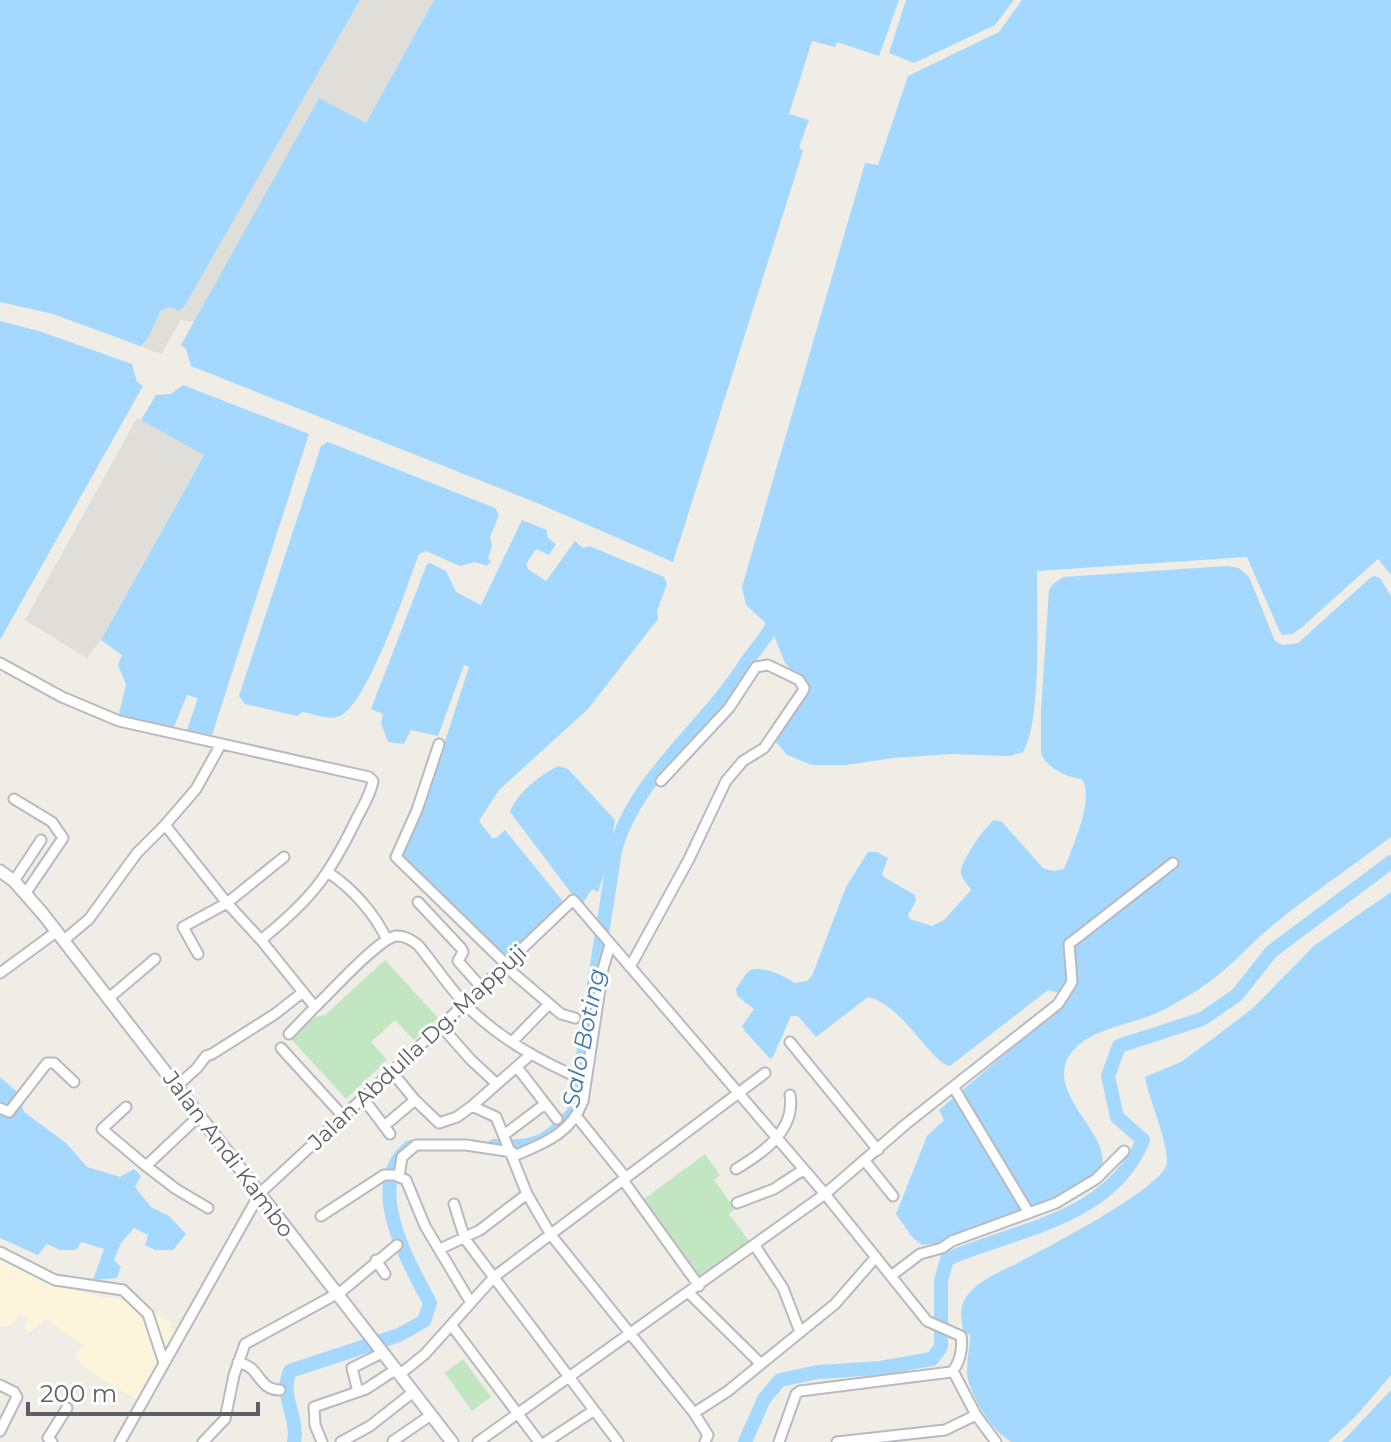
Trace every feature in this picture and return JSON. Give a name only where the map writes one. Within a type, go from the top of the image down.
[{"type":"street","points":[[0,663],[62,697],[119,721],[369,777],[373,781],[329,873],[305,902],[261,940]]},
{"type":"street","points":[[630,967],[685,867],[726,781],[743,761],[764,748],[803,691],[802,684],[768,665],[756,667],[729,708],[661,781]]},
{"type":"street","points":[[0,973],[89,919],[137,853],[196,789],[221,744]]},
{"type":"street","points":[[439,744],[417,810],[396,857],[549,1004],[561,1014],[575,1018]]},
{"type":"street","points":[[14,799],[52,822],[63,838],[25,894]]},
{"type":"street","points":[[165,825],[315,1007]]},
{"type":"street","points":[[14,881],[41,840]]},
{"type":"street","points":[[198,954],[183,927],[227,903],[284,857]]},
{"type":"street","points":[[478,1442],[825,1194],[1058,1004],[1072,982],[1069,944],[1173,863]]},
{"type":"street","name":"Jalan Andi Kambo","points":[[1,873],[14,881],[109,998],[448,1440]]},
{"type":"street","points":[[329,873],[377,920],[387,940]]},
{"type":"street","name":"Jalan Abdulla Dg. Mappuji","points":[[120,1442],[260,1193],[573,900],[609,944]]},
{"type":"street","points":[[418,902],[461,948],[463,952],[458,961],[482,988]]},
{"type":"street","points":[[289,1034],[387,940],[402,936],[418,945],[465,1003],[512,1042],[530,1055],[581,1079]]},
{"type":"street","points":[[609,944],[825,1194],[930,1323],[961,1336],[962,1344],[953,1371],[976,1415],[996,1442]]},
{"type":"street","points":[[321,1216],[393,1176],[402,1157],[419,1144],[466,1145],[512,1153],[555,1138],[577,1117],[583,1101],[581,1079],[609,944]]},
{"type":"street","points":[[109,998],[155,959]]},
{"type":"street","points":[[177,1086],[206,1056],[275,1014],[303,992]]},
{"type":"street","points":[[512,1042],[549,1004]]},
{"type":"street","points":[[441,1026],[497,1084]]},
{"type":"street","points":[[790,1042],[878,1150]]},
{"type":"street","points":[[281,1048],[342,1115]]},
{"type":"street","points":[[392,1072],[439,1123],[457,1117],[472,1106],[530,1055]]},
{"type":"street","points":[[0,1108],[9,1112],[47,1063],[54,1063],[74,1082]]},
{"type":"street","points":[[517,1067],[557,1119]]},
{"type":"street","points":[[322,1442],[315,1425],[314,1407],[358,1392],[397,1373],[425,1354],[494,1277],[765,1073]]},
{"type":"street","points":[[954,1088],[1029,1213]]},
{"type":"street","points":[[736,1169],[777,1139],[791,1111],[790,1095]]},
{"type":"street","points":[[363,1098],[390,1134]]},
{"type":"street","points":[[389,1122],[415,1100]]},
{"type":"street","points":[[505,1137],[545,1104]]},
{"type":"street","points":[[472,1106],[495,1115],[527,1194],[551,1235],[694,1413],[708,1435],[705,1442]]},
{"type":"street","points":[[126,1107],[102,1129],[176,1189],[208,1208]]},
{"type":"street","points":[[146,1166],[200,1115]]},
{"type":"street","points":[[577,1117],[625,1179],[699,1286]]},
{"type":"street","points":[[891,1276],[920,1254],[1056,1203],[1091,1183],[1124,1151]]},
{"type":"street","points":[[865,1161],[893,1196]]},
{"type":"street","points":[[737,1203],[774,1189],[803,1170]]},
{"type":"street","points":[[393,1176],[406,1180],[419,1215],[471,1303]]},
{"type":"street","points":[[440,1249],[465,1239],[493,1222],[527,1194]]},
{"type":"street","points":[[454,1204],[465,1239],[618,1442]]},
{"type":"street","points":[[203,1442],[225,1419],[238,1362],[248,1341],[335,1294],[367,1272],[368,1267],[397,1245]]},
{"type":"street","points":[[755,1246],[783,1288],[800,1332]]},
{"type":"street","points":[[0,1252],[55,1280],[123,1290],[148,1314],[164,1363]]},
{"type":"street","points":[[694,1413],[728,1391],[846,1294],[876,1257]]},
{"type":"street","points":[[376,1260],[385,1274]]},
{"type":"street","points":[[689,1293],[761,1364]]},
{"type":"street","points":[[452,1326],[539,1442]]},
{"type":"street","points":[[358,1392],[351,1369],[378,1349]]},
{"type":"street","points":[[238,1362],[253,1369],[258,1379],[273,1390],[280,1390]]},
{"type":"street","points":[[779,1442],[790,1404],[800,1391],[953,1371]]},
{"type":"street","points":[[0,1385],[17,1397],[0,1431]]},
{"type":"street","points":[[341,1442],[362,1437],[412,1393]]},
{"type":"street","points":[[52,1442],[48,1438],[67,1408]]},
{"type":"street","points":[[546,1442],[593,1411]]},
{"type":"street","points":[[393,1441],[431,1415]]},
{"type":"street","points":[[837,1442],[884,1440],[945,1430],[976,1415]]},
{"type":"shaded area","points":[[360,0],[434,0],[366,123],[319,99],[195,322],[181,320],[161,354],[140,346],[161,310],[184,307]]},
{"type":"shaded area","points":[[137,418],[204,454],[101,640],[87,658],[25,620]]},
{"type":"shaded area","points":[[0,1259],[47,1283],[100,1297],[127,1300],[171,1322],[170,1327],[178,1332],[137,1400],[88,1370],[75,1357],[83,1345],[46,1319],[30,1332],[24,1328],[28,1318],[18,1314],[12,1325],[0,1326]]},
{"type":"green space","points":[[385,960],[438,1018],[414,1040],[395,1020],[371,1042],[387,1060],[346,1099],[290,1038],[312,1018],[325,1015]]},
{"type":"green space","points":[[705,1154],[720,1175],[714,1180],[735,1209],[729,1214],[749,1241],[697,1279],[640,1202]]},
{"type":"green space","points":[[463,1359],[491,1397],[472,1411],[445,1373]]},
{"type":"water","points":[[0,0],[360,0],[184,307],[179,311],[170,307],[161,310],[148,338],[140,346],[53,314],[0,302]]},
{"type":"water","points":[[434,0],[899,0],[879,56],[837,42],[835,47],[812,41],[789,114],[809,120],[799,147],[803,151],[673,562],[537,503],[191,366],[186,349],[181,345],[319,98],[366,123]]},
{"type":"water","points":[[906,0],[1014,0],[995,25],[914,63],[889,53]]},
{"type":"water","points":[[1022,0],[1391,0],[1391,575],[1378,559],[1301,628],[1292,634],[1282,635],[1247,557],[1037,571],[1036,692],[1029,737],[1023,752],[1010,756],[951,754],[846,765],[812,765],[787,755],[776,742],[808,691],[803,681],[785,663],[771,628],[746,605],[742,587],[865,163],[878,165],[908,76],[999,32]]},
{"type":"water","points":[[0,321],[39,331],[132,364],[137,382],[143,386],[0,640]]},
{"type":"water","points":[[183,385],[309,434],[212,735],[187,730],[198,698],[187,695],[173,729],[118,718],[126,684],[118,665],[122,655],[101,640],[204,455],[141,420],[156,395],[171,394]]},
{"type":"water","points":[[328,442],[495,508],[499,515],[490,537],[492,546],[488,558],[491,561],[487,566],[475,562],[460,566],[426,551],[419,554],[386,642],[362,690],[351,707],[332,718],[303,712],[297,716],[245,704],[239,696],[321,446]]},
{"type":"water","points":[[522,520],[547,530],[547,537],[556,544],[549,555],[536,549],[526,564],[528,569],[546,581],[575,541],[583,548],[589,546],[664,577],[667,584],[657,611],[658,619],[588,709],[499,790],[479,821],[492,838],[505,830],[562,900],[559,908],[515,951],[505,956],[498,953],[401,857],[426,800],[469,667],[464,665],[438,736],[411,730],[404,744],[388,742],[381,723],[383,714],[371,709],[427,564],[446,571],[456,592],[481,605]]},
{"type":"water","points":[[1227,566],[1239,568],[1249,577],[1275,641],[1283,645],[1298,643],[1374,576],[1380,578],[1391,596],[1391,837],[1287,914],[1199,989],[1155,1014],[1101,1032],[1077,1046],[1069,1056],[1064,1072],[1066,1087],[1100,1147],[1103,1160],[1098,1172],[1062,1194],[938,1243],[922,1245],[911,1236],[896,1214],[927,1136],[944,1120],[939,1110],[1055,1015],[1066,995],[1048,990],[950,1066],[934,1055],[893,1010],[868,997],[816,1037],[798,1016],[791,1016],[770,1059],[742,1026],[754,1009],[737,996],[736,989],[753,969],[772,972],[794,983],[807,981],[812,976],[846,887],[868,852],[877,852],[888,858],[882,874],[884,877],[915,895],[916,901],[908,915],[910,919],[932,926],[944,920],[971,890],[961,869],[973,846],[994,820],[1002,822],[1043,868],[1053,871],[1064,869],[1081,824],[1086,799],[1082,779],[1058,771],[1041,754],[1049,590],[1063,577]]},
{"type":"water","points":[[559,766],[568,769],[615,820],[609,859],[598,892],[592,889],[581,906],[510,812],[530,785]]},
{"type":"water","points":[[1391,892],[1391,1375],[1356,1416],[1328,1442],[1012,1442],[1005,1438],[985,1416],[968,1380],[970,1335],[963,1331],[961,1312],[968,1294],[988,1278],[1098,1219],[1158,1177],[1166,1166],[1166,1149],[1145,1077],[1181,1062],[1211,1040],[1253,1008],[1315,945]]},
{"type":"water","points":[[0,1077],[17,1092],[24,1112],[66,1143],[87,1167],[120,1177],[134,1169],[141,1176],[135,1187],[151,1207],[169,1216],[186,1234],[173,1250],[155,1250],[145,1245],[148,1235],[134,1228],[121,1243],[114,1260],[121,1267],[117,1278],[93,1280],[104,1249],[81,1242],[76,1250],[60,1250],[47,1244],[38,1255],[0,1238]]},
{"type":"water","points":[[1391,1390],[1391,1442],[1342,1442]]},
{"type":"pier","points":[[1016,0],[1020,0],[997,32],[917,69],[959,47],[916,64],[995,26]]},
{"type":"waterway","name":"Salo Boting","points":[[494,1146],[520,1146],[540,1141],[574,1112],[615,851],[624,825],[655,776],[730,686],[771,628]]},
{"type":"waterway","name":"Salo Boting","points":[[745,1442],[764,1399],[780,1380],[818,1372],[880,1368],[932,1359],[941,1347],[941,1281],[947,1259],[1059,1218],[1109,1188],[1128,1167],[1143,1140],[1117,1117],[1108,1076],[1119,1046],[1202,1019],[1237,995],[1271,952],[1391,862]]},
{"type":"waterway","name":"Salo Boting","points":[[294,1442],[287,1389],[290,1371],[399,1335],[424,1321],[430,1303],[402,1245],[390,1202],[390,1182],[396,1163],[410,1147]]}]
